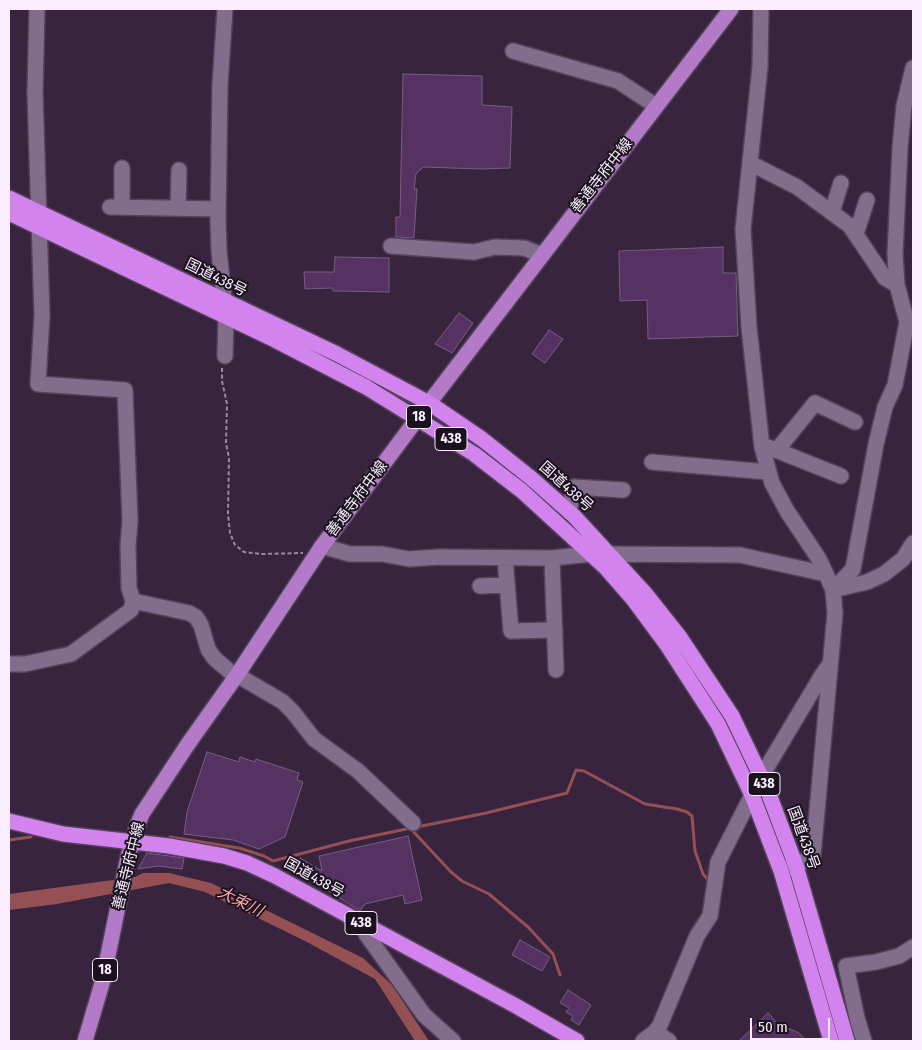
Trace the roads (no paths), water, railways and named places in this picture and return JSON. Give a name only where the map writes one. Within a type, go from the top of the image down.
[{"type":"highway","name":"国道438号","points":[[9,198],[40,220],[225,309],[366,386],[474,454],[522,491],[606,568],[633,599],[667,645],[718,724],[789,868]]},
{"type":"highway","name":"国道438号","points":[[9,213],[40,220]]},
{"type":"highway","name":"国道438号","points":[[225,309],[337,354],[428,403],[489,445],[531,478],[569,512],[644,592],[679,636],[732,716],[761,777],[834,1024],[847,1041]]},
{"type":"highway","name":"国道438号","points":[[9,821],[63,834],[169,846],[236,859],[275,876],[516,1006],[576,1041]]},
{"type":"highway","name":"国道438号","points":[[831,1041],[834,1024]]},
{"type":"main road","name":"善通寺府中線","points":[[85,1041],[103,980],[125,871],[142,814],[188,744],[237,676],[320,549],[428,403],[731,9]]},
{"type":"street","points":[[9,664],[25,664],[71,654],[131,610],[133,601],[129,588],[128,546],[130,521],[125,390],[38,384],[42,315],[35,93],[37,9]]},
{"type":"street","points":[[225,9],[220,85],[218,209],[219,251],[225,309],[225,356]]},
{"type":"street","points":[[760,9],[760,68],[742,229],[749,327],[761,444],[772,483],[787,511],[819,559],[834,590],[835,613],[813,855],[789,868]]},
{"type":"street","points":[[514,50],[618,80],[656,106]]},
{"type":"street","points":[[834,590],[853,569],[876,444],[885,407],[895,385],[902,353],[906,322],[897,285],[895,254],[904,106],[913,68]]},
{"type":"street","points":[[750,163],[797,187],[850,226],[885,278],[897,285]]},
{"type":"street","points":[[122,168],[116,207],[218,209]]},
{"type":"street","points":[[178,208],[179,170]]},
{"type":"street","points":[[832,212],[841,183]]},
{"type":"street","points":[[856,234],[867,200]]},
{"type":"street","points":[[391,246],[474,252],[495,247],[524,248],[542,255]]},
{"type":"street","points":[[777,450],[815,403],[855,422]]},
{"type":"street","points":[[761,444],[841,476]]},
{"type":"street","points":[[652,462],[768,472]]},
{"type":"street","points":[[569,512],[574,487],[623,490]]},
{"type":"street","points":[[834,590],[867,582],[884,574],[903,559],[913,543]]},
{"type":"street","points":[[320,549],[350,554],[382,554],[409,559],[552,558],[592,554],[740,555],[826,574]]},
{"type":"street","points":[[505,558],[511,631],[555,630]]},
{"type":"street","points":[[552,558],[555,630],[552,662]]},
{"type":"street","points":[[480,586],[507,585]]},
{"type":"street","points":[[133,601],[188,613],[196,617],[201,625],[208,649],[214,658],[237,676],[283,702],[314,739],[358,770],[413,823]]},
{"type":"street","points":[[761,777],[831,663]]},
{"type":"street","points":[[649,1037],[660,1025],[697,936],[710,916],[718,862],[752,795]]},
{"type":"street","points":[[365,925],[366,934],[424,1015],[453,1041]]},
{"type":"street","points":[[864,1041],[846,966],[876,962],[900,956],[913,947]]},
{"type":"street","points":[[834,1024],[857,1018]]},
{"type":"street","points":[[649,1037],[669,1041]]},
{"type":"water","name":"大束川","points":[[143,873],[169,873],[211,883],[363,958],[392,985],[429,1041],[415,1041],[375,979],[305,941],[205,892],[169,883],[57,904],[9,910],[9,894],[135,877]]},
{"type":"waterway","points":[[417,827],[486,813],[567,793],[576,770],[584,771],[645,804],[677,809],[687,812],[692,816],[695,851],[703,874],[709,883]]},
{"type":"waterway","points":[[170,837],[239,848],[273,861],[349,841],[411,828]]},
{"type":"waterway","points":[[411,829],[451,872],[462,881],[489,894],[528,927],[553,954],[560,975]]},
{"type":"waterway","points":[[9,840],[31,837]]}]
